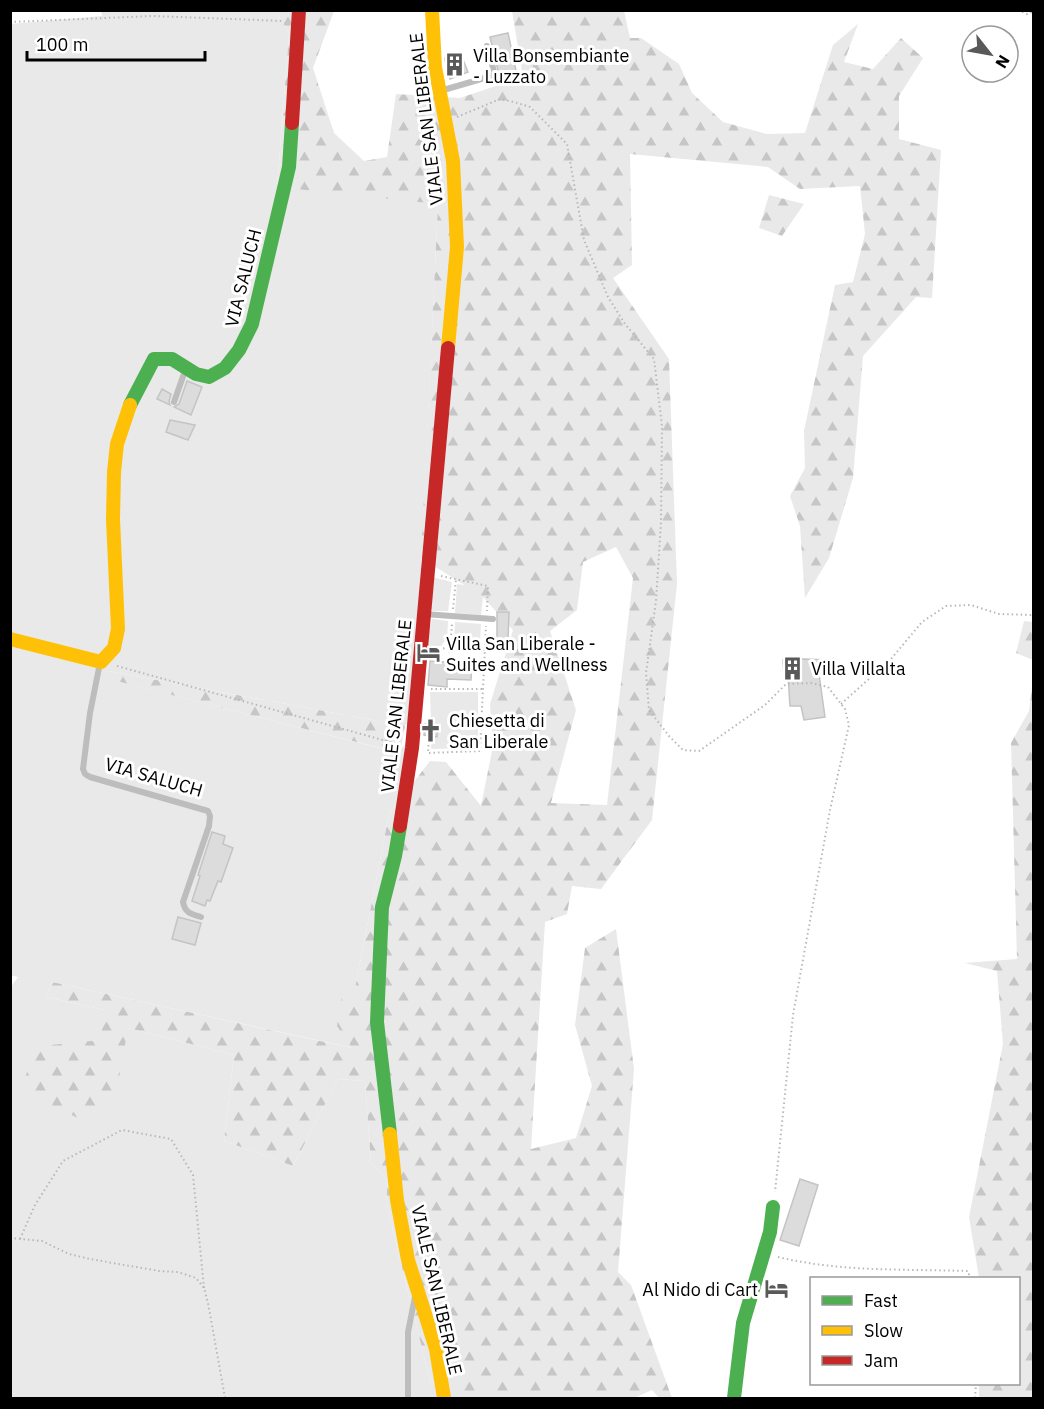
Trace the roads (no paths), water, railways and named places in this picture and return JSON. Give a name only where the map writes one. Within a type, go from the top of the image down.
[{"type":"street","name":"VIALE SAN LIBERALE","points":[[432,10],[435,67],[453,161],[457,247],[412,748],[395,856],[382,907],[376,1022],[398,1200],[408,1260],[436,1349],[444,1398]]},
{"type":"street","name":"VIA SALUCH","points":[[100,662],[108,657],[115,645],[118,626],[114,533],[116,455],[128,412],[140,381],[154,359],[168,358],[201,377],[213,377],[225,369],[246,340],[252,324],[289,167],[299,16]]},
{"type":"street","points":[[10,639],[100,662]]},
{"type":"street","points":[[734,1398],[743,1323],[770,1232],[773,1207]]},
{"type":"lane","points":[[439,91],[495,75],[487,46]]},
{"type":"lane","points":[[174,402],[186,368]]},
{"type":"lane","points":[[424,614],[490,619]]},
{"type":"lane","name":"VIA SALUCH","points":[[100,662],[82,769],[90,777],[208,812],[209,826],[183,902],[184,909],[189,913],[201,916]]},
{"type":"lane","points":[[408,1398],[408,1332],[417,1288]]},
{"type":"place","name":"Villa Bonsembiante - Luzzato","points":[[455,65]]},
{"type":"place","name":"Villa San Liberale - Suites and Wellness","points":[[428,653]]},
{"type":"place","name":"Villa Villalta","points":[[793,668]]},
{"type":"place","name":"Chiesetta di San Liberale","points":[[431,730]]},
{"type":"place","name":"Al Nido di Cart","points":[[776,1289]]}]
